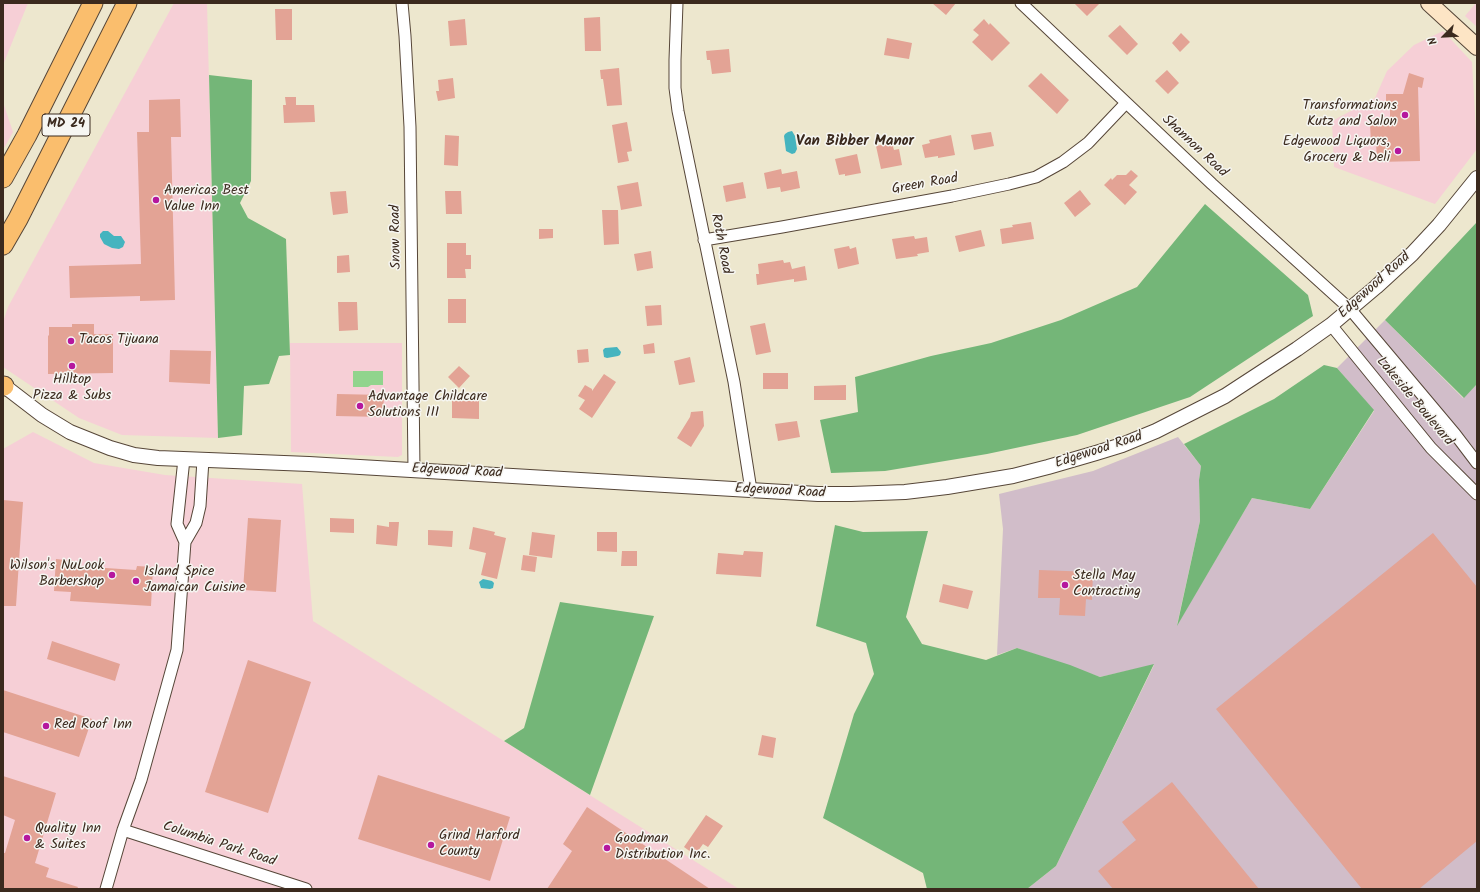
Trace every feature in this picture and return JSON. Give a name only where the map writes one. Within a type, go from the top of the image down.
[{"type":"highway","name":"MD 24","points":[[3,178],[27,135],[93,3]]},
{"type":"highway","name":"MD 24","points":[[3,245],[127,3]]},
{"type":"main road","points":[[1429,3],[1477,47]]},
{"type":"street","name":"Snow Road","points":[[402,3],[410,127],[414,470]]},
{"type":"street","name":"Roth Road","points":[[677,3],[675,88],[685,149],[734,382],[751,490]]},
{"type":"street","name":"Shannon Road","points":[[1021,3],[1212,184],[1350,309]]},
{"type":"street","name":"Green Road","points":[[704,240],[782,228],[952,196],[1036,177],[1063,162],[1088,143],[1126,103]]},
{"type":"street","name":"Edgewood Road","points":[[3,386],[42,415],[70,432],[94,442],[134,455],[751,490],[851,494],[906,492],[979,482],[1075,460],[1122,445],[1156,431],[1225,396],[1258,376],[1331,325],[1412,254],[1439,225],[1477,178]]},
{"type":"street","name":"Lakeside Boulevard","points":[[1350,309],[1450,428],[1477,463]]},
{"type":"street","name":"Lakeside Boulevard","points":[[1331,325],[1431,448],[1477,494]]},
{"type":"street","points":[[106,889],[123,830],[141,780],[177,650],[185,542],[178,524],[184,459]]},
{"type":"street","points":[[185,542],[196,523],[200,506],[203,460]]},
{"type":"street","name":"Columbia Park Road","points":[[123,830],[306,889]]},
{"type":"shaded area","points":[[3,3],[28,3],[3,65]]},
{"type":"shaded area","points":[[174,3],[207,3],[218,438],[122,435],[79,418],[3,367],[3,322],[8,307]]},
{"type":"shaded area","points":[[1477,3],[1477,27],[1465,16]]},
{"type":"shaded area","points":[[1443,31],[1472,62],[1477,149],[1435,204],[1334,167],[1332,121],[1375,98],[1387,71],[1414,45]]},
{"type":"shaded area","points":[[3,102],[13,132],[3,150]]},
{"type":"shaded area","points":[[1385,320],[1463,398],[1477,384],[1477,889],[1027,889],[1056,866],[1154,665],[1100,677],[1017,648],[997,655],[1003,529],[999,494],[1093,471],[1178,437],[1201,466],[1199,480],[1200,521],[1177,625],[1252,498],[1310,509],[1374,411],[1337,368]]},
{"type":"shaded area","points":[[290,343],[402,343],[402,455],[398,457],[291,452]]},
{"type":"shaded area","points":[[33,432],[94,463],[165,475],[302,484],[313,621],[739,889],[3,889],[3,449]]},
{"type":"green space","points":[[209,75],[252,80],[251,181],[240,203],[248,218],[286,239],[290,355],[279,356],[269,384],[244,386],[242,435],[218,438]]},
{"type":"green space","points":[[1205,204],[1308,295],[1313,316],[1190,397],[1077,435],[987,454],[885,471],[831,473],[820,420],[858,412],[855,377],[931,356],[991,343],[1061,320],[1137,287]]},
{"type":"green space","points":[[1477,222],[1477,384],[1464,398],[1385,320]]},
{"type":"green space","points":[[1324,365],[1337,368],[1374,410],[1310,509],[1252,498],[1177,626],[1200,521],[1199,480],[1201,466],[1184,444],[1274,399]]},
{"type":"green space","points":[[353,371],[383,371],[383,385],[353,387]]},
{"type":"green space","points":[[835,525],[863,532],[928,531],[906,617],[922,644],[986,660],[1017,648],[1070,665],[1100,677],[1154,664],[1056,866],[1027,889],[927,889],[923,873],[823,818],[854,714],[874,674],[866,643],[816,626]]},
{"type":"green space","points":[[560,602],[654,616],[590,795],[504,741],[524,728]]},
{"type":"water","points":[[792,131],[795,136],[797,149],[795,153],[792,154],[786,151],[784,136],[788,132]]},
{"type":"water","points":[[103,231],[108,231],[114,236],[121,236],[125,242],[123,247],[119,249],[112,248],[104,244],[100,237],[100,234]]},
{"type":"water","points":[[617,347],[621,352],[620,355],[607,358],[604,357],[603,350],[605,348]]},
{"type":"water","points":[[483,579],[492,581],[494,583],[493,588],[481,588],[479,582]]},
{"type":"building","points":[[932,3],[956,3],[946,15]]},
{"type":"building","points":[[1074,3],[1100,3],[1087,16]]},
{"type":"building","points":[[275,9],[292,9],[292,40],[276,40]]},
{"type":"building","points":[[600,17],[601,51],[585,51],[584,18]]},
{"type":"building","points":[[465,19],[467,45],[450,46],[448,21]]},
{"type":"building","points":[[984,19],[1010,43],[992,61],[972,42],[979,35],[973,30]]},
{"type":"building","points":[[1120,25],[1138,44],[1127,55],[1108,36]]},
{"type":"building","points":[[1181,33],[1190,42],[1180,52],[1172,43]]},
{"type":"building","points":[[887,38],[912,43],[909,59],[884,55]]},
{"type":"building","points":[[729,49],[731,72],[712,74],[710,60],[707,60],[706,51]]},
{"type":"building","points":[[619,68],[622,105],[607,106],[603,79],[601,79],[600,70]]},
{"type":"building","points":[[1167,70],[1179,83],[1168,94],[1155,81]]},
{"type":"building","points":[[1041,73],[1069,100],[1057,114],[1028,86]]},
{"type":"building","points":[[1409,73],[1424,78],[1422,88],[1418,87],[1420,161],[1377,162],[1376,142],[1371,142],[1370,125],[1390,125],[1390,106],[1386,106],[1386,94],[1403,94]]},
{"type":"building","points":[[453,78],[455,98],[438,101],[436,91],[439,91],[438,80]]},
{"type":"building","points":[[285,97],[296,97],[296,105],[314,105],[315,122],[284,123],[283,105],[286,105]]},
{"type":"building","name":"Americas Best Value Inn","points":[[180,99],[181,137],[171,137],[175,300],[140,301],[140,296],[70,298],[69,266],[141,264],[137,132],[149,132],[149,100]]},
{"type":"building","points":[[627,122],[632,151],[627,152],[629,161],[618,163],[612,125]]},
{"type":"building","points":[[991,132],[994,146],[974,150],[971,135]]},
{"type":"building","points":[[445,135],[459,136],[458,166],[444,165]]},
{"type":"building","points":[[951,135],[955,155],[938,158],[938,156],[925,158],[922,145],[930,143],[929,140]]},
{"type":"building","points":[[892,143],[894,150],[899,149],[902,165],[881,169],[876,146]]},
{"type":"building","points":[[857,154],[861,173],[845,176],[845,174],[839,175],[835,159]]},
{"type":"building","points":[[781,169],[782,174],[797,171],[800,188],[781,192],[780,187],[767,189],[764,173]]},
{"type":"building","points":[[1131,170],[1138,176],[1129,185],[1137,192],[1125,205],[1104,185],[1111,178],[1112,180],[1117,175],[1126,175]]},
{"type":"building","points":[[638,182],[642,206],[621,210],[617,186]]},
{"type":"building","points":[[743,182],[746,198],[726,202],[723,186]]},
{"type":"building","points":[[1080,190],[1091,204],[1075,217],[1064,203]]},
{"type":"building","points":[[346,191],[348,213],[333,215],[330,192]]},
{"type":"building","points":[[445,191],[461,191],[462,214],[446,214]]},
{"type":"building","points":[[602,210],[618,210],[619,244],[604,245]]},
{"type":"building","points":[[1031,222],[1034,239],[1002,244],[1000,229],[1013,227],[1012,225]]},
{"type":"building","points":[[539,229],[553,229],[553,238],[539,239]]},
{"type":"building","points":[[981,230],[985,246],[959,252],[955,236]]},
{"type":"building","points":[[914,236],[915,239],[927,237],[929,252],[917,254],[918,256],[896,259],[892,239]]},
{"type":"building","points":[[447,243],[466,243],[466,255],[471,255],[471,269],[465,269],[466,278],[447,278]]},
{"type":"building","points":[[849,246],[850,249],[856,247],[859,264],[838,269],[834,249]]},
{"type":"building","points":[[651,251],[653,268],[637,271],[634,254]]},
{"type":"building","points":[[349,255],[350,272],[337,273],[337,256]]},
{"type":"building","points":[[783,260],[784,263],[790,262],[792,269],[805,266],[807,280],[794,282],[794,279],[757,285],[756,274],[759,274],[758,264]]},
{"type":"building","points":[[448,299],[466,299],[466,323],[448,323]]},
{"type":"building","points":[[338,302],[357,302],[358,330],[339,331]]},
{"type":"building","points":[[661,305],[662,325],[647,326],[645,306]]},
{"type":"building","points":[[765,323],[771,352],[756,355],[750,326]]},
{"type":"building","points":[[72,324],[94,324],[94,334],[113,334],[113,373],[48,374],[49,327],[72,327]]},
{"type":"building","points":[[654,343],[655,353],[644,354],[643,345]]},
{"type":"building","points":[[588,349],[589,362],[578,363],[577,350]]},
{"type":"building","points":[[170,350],[211,351],[210,384],[169,382]]},
{"type":"building","points":[[690,357],[695,382],[679,385],[674,361]]},
{"type":"building","points":[[459,366],[470,376],[459,388],[448,377]]},
{"type":"building","points":[[763,373],[788,373],[788,389],[763,389]]},
{"type":"building","points":[[604,374],[616,382],[592,418],[579,409],[585,400],[578,396],[585,385],[592,389],[592,391]]},
{"type":"building","points":[[846,385],[846,400],[814,400],[814,386]]},
{"type":"building","name":"Advantage Childcare Solutions III","points":[[337,394],[384,395],[383,417],[336,416]]},
{"type":"building","points":[[452,401],[479,401],[479,419],[452,418]]},
{"type":"building","points":[[703,411],[704,426],[691,447],[677,438],[690,417],[691,412]]},
{"type":"building","points":[[797,421],[800,437],[778,441],[775,424]]},
{"type":"building","points":[[3,500],[23,502],[16,606],[3,606]]},
{"type":"building","points":[[248,518],[281,520],[276,592],[243,590]]},
{"type":"building","points":[[330,518],[354,519],[354,533],[330,532]]},
{"type":"building","points":[[389,522],[399,522],[397,546],[376,544],[377,525],[389,527]]},
{"type":"building","points":[[473,527],[495,532],[494,535],[506,538],[497,579],[481,575],[486,553],[469,549]]},
{"type":"building","points":[[428,530],[453,531],[452,547],[428,545]]},
{"type":"building","points":[[532,532],[555,535],[552,558],[529,555]]},
{"type":"building","points":[[597,532],[617,532],[617,552],[597,551]]},
{"type":"building","points":[[1433,533],[1477,587],[1477,841],[1419,889],[1362,889],[1216,709]]},
{"type":"building","points":[[622,551],[637,551],[637,566],[621,566]]},
{"type":"building","points":[[744,551],[763,552],[761,577],[716,574],[718,553],[743,555]]},
{"type":"building","points":[[523,555],[537,557],[535,572],[521,570]]},
{"type":"building","points":[[56,559],[75,561],[75,566],[136,570],[137,566],[153,567],[151,606],[70,601],[71,592],[54,591]]},
{"type":"building","name":"Stella May Contracting","points":[[1039,570],[1093,572],[1092,600],[1086,599],[1085,616],[1059,615],[1060,598],[1038,598]]},
{"type":"building","points":[[943,584],[973,591],[968,609],[939,602]]},
{"type":"building","points":[[52,641],[120,664],[115,681],[47,659]]},
{"type":"building","points":[[248,660],[311,682],[268,813],[205,792]]},
{"type":"building","name":"Red Roof Inn","points":[[3,690],[92,719],[79,757],[3,732]]},
{"type":"building","points":[[762,735],[776,738],[773,758],[758,755]]},
{"type":"building","points":[[378,775],[510,817],[490,881],[358,839]]},
{"type":"building","name":"Quality Inn & Suites","points":[[3,776],[56,793],[35,863],[49,868],[46,877],[78,887],[77,889],[3,889],[3,853],[5,853],[15,820],[3,815]]},
{"type":"building","points":[[1172,782],[1259,889],[1113,889],[1098,871],[1136,840],[1122,822]]},
{"type":"building","name":"Goodman Distribution Inc.","points":[[587,807],[710,889],[547,889],[572,851],[563,844]]},
{"type":"building","points":[[706,815],[723,826],[708,847],[703,844],[695,855],[684,847]]},
{"type":"place","name":"Transformations Kutz and Salon","points":[[1405,115]]},
{"type":"place","name":"Edgewood Liquors, Grocery & Deli","points":[[1398,151]]},
{"type":"place","name":"Americas Best Value Inn","points":[[156,200]]},
{"type":"place","name":"Tacos Tijuana","points":[[71,341]]},
{"type":"place","name":"Hilltop Pizza & Subs","points":[[72,366]]},
{"type":"place","name":"Advantage Childcare Solutions III","points":[[360,406]]},
{"type":"place","name":"Wilson's NuLook Barbershop","points":[[112,575]]},
{"type":"place","name":"Island Spice Jamaican Cuisine","points":[[136,581]]},
{"type":"place","name":"Stella May Contracting","points":[[1065,585]]},
{"type":"place","name":"Red Roof Inn","points":[[46,726]]},
{"type":"place","name":"Quality Inn & Suites","points":[[27,838]]},
{"type":"place","name":"Grind Harford County","points":[[431,845]]},
{"type":"place","name":"Goodman Distribution Inc.","points":[[607,848]]},
{"type":"district","name":"Van Bibber Manor","points":[[855,142]]}]
